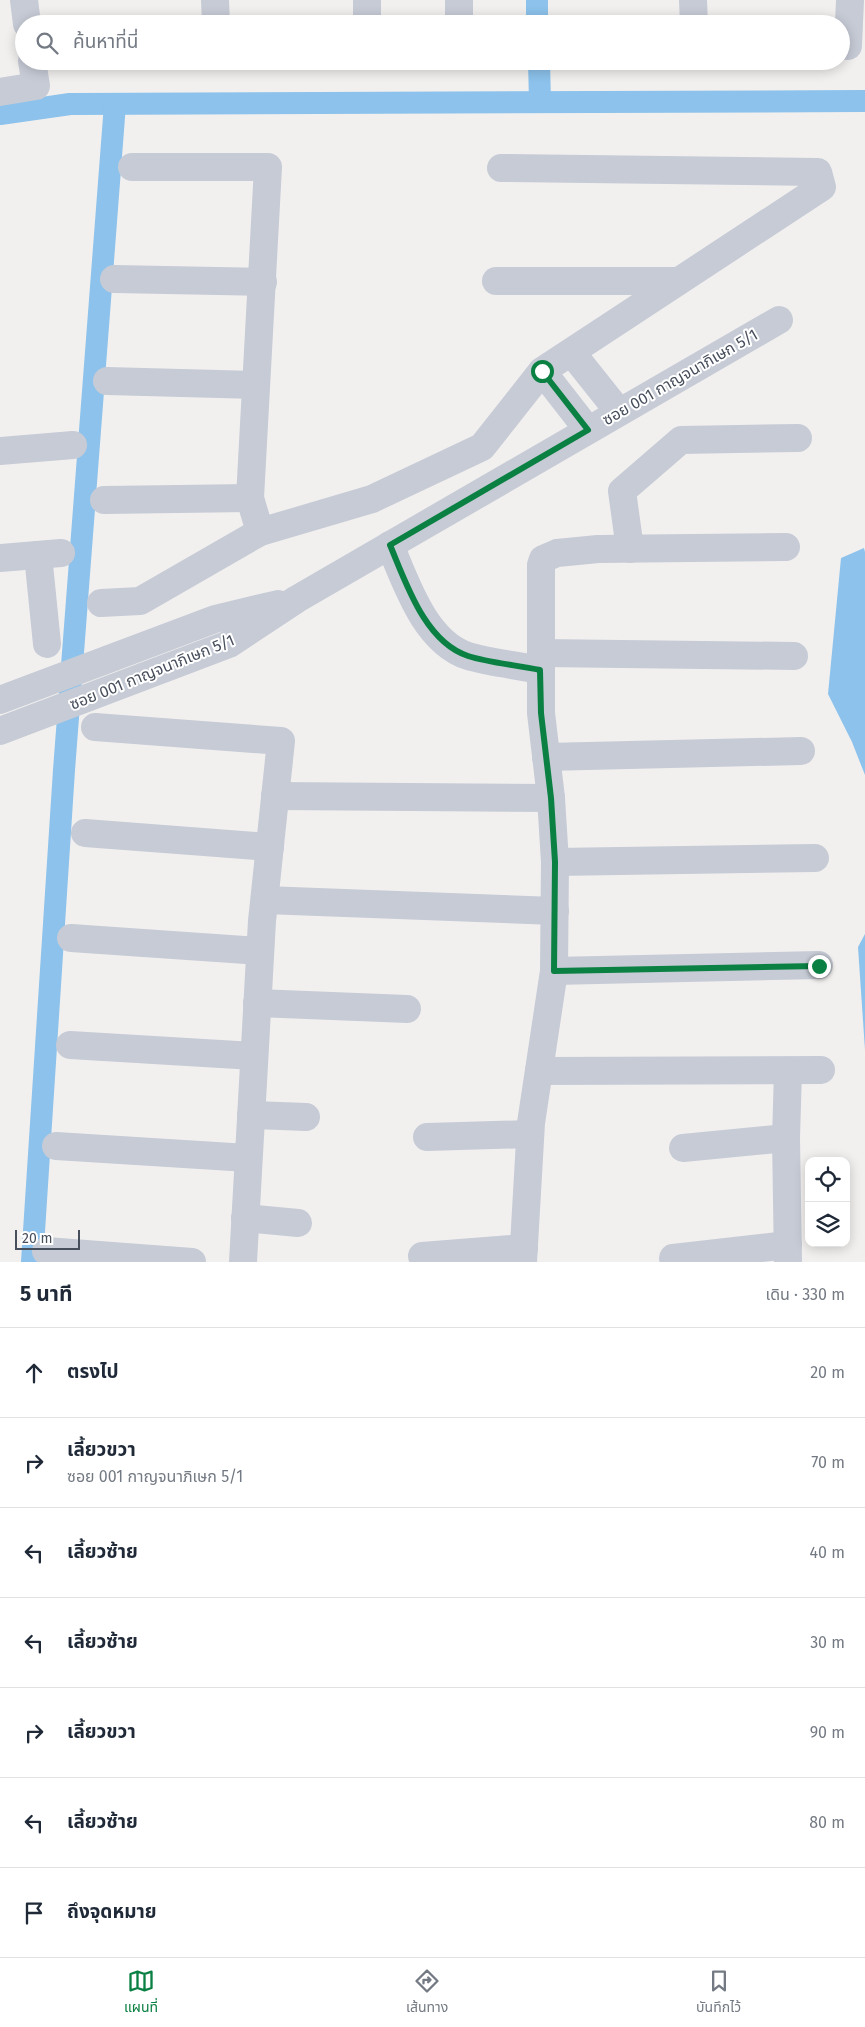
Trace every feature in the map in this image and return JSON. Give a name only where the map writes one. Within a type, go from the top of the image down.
[{"type":"street","points":[[24,0],[26,15]]},
{"type":"street","points":[[215,0],[216,15]]},
{"type":"street","points":[[367,0],[367,15]]},
{"type":"street","points":[[459,0],[459,15]]},
{"type":"street","points":[[693,0],[694,15]]},
{"type":"street","points":[[850,0],[851,46]]},
{"type":"street","points":[[0,92],[36,86],[33,70]]},
{"type":"street","points":[[132,167],[268,167],[250,498],[260,532]]},
{"type":"street","points":[[101,603],[140,601],[260,532],[372,499],[482,447],[542,371],[822,187],[818,172],[501,168]]},
{"type":"street","points":[[114,279],[263,282]]},
{"type":"street","points":[[496,281],[678,281]]},
{"type":"street","name":"ซอย 001 กาญจนาภิเษก 5/1","points":[[0,731],[229,644],[297,600],[390,545],[779,320]]},
{"type":"street","points":[[572,353],[619,412]]},
{"type":"street","points":[[542,371],[588,430]]},
{"type":"street","points":[[107,381],[256,385]]},
{"type":"street","points":[[630,549],[622,491],[681,440],[798,438]]},
{"type":"street","points":[[0,451],[73,445]]},
{"type":"street","points":[[104,500],[250,498]]},
{"type":"street","points":[[390,545],[408,587],[431,630],[450,647],[468,656],[540,662],[794,656]]},
{"type":"street","points":[[422,1256],[524,1255],[530,1134],[554,971],[555,862],[551,798],[541,713],[541,565],[543,559],[557,553],[598,549],[786,547]]},
{"type":"street","points":[[0,558],[50,554],[47,644]]},
{"type":"street","name":"ซอย 001 กาญจนาภิเษก 5/1","points":[[0,700],[216,619],[297,600]]},
{"type":"street","points":[[96,727],[281,741],[260,951],[243,1262]]},
{"type":"street","points":[[546,757],[800,751]]},
{"type":"street","points":[[275,796],[551,798]]},
{"type":"street","points":[[85,832],[270,847]]},
{"type":"street","points":[[555,862],[815,858]]},
{"type":"street","points":[[265,900],[555,911]]},
{"type":"street","points":[[71,938],[260,951]]},
{"type":"street","points":[[554,971],[819,966]]},
{"type":"street","points":[[257,1004],[407,1009]]},
{"type":"street","points":[[70,1045],[254,1056]]},
{"type":"street","points":[[539,1071],[821,1070]]},
{"type":"street","points":[[673,1258],[788,1254],[786,1138],[788,1071]]},
{"type":"street","points":[[251,1115],[306,1117]]},
{"type":"street","points":[[427,1137],[530,1134]]},
{"type":"street","points":[[683,1148],[786,1138]]},
{"type":"street","points":[[56,1146],[248,1158]]},
{"type":"street","points":[[245,1218],[298,1223]]},
{"type":"street","points":[[46,1251],[141,1260],[192,1262]]},
{"type":"water","points":[[864,548],[865,775],[852,742],[828,694],[841,558]]},
{"type":"water","points":[[865,934],[865,1050],[858,947]]},
{"type":"waterway","points":[[537,0],[537,15]]},
{"type":"waterway","points":[[539,70],[540,102]]},
{"type":"waterway","points":[[0,114],[70,104],[865,101]]},
{"type":"waterway","points":[[32,1262],[64,770],[115,104]]},
{"type":"route","points":[[542,371],[588,430],[390,545],[408,587],[431,630],[450,647],[468,656],[540,670],[541,713],[551,798],[555,862],[554,971],[819,966]]}]
